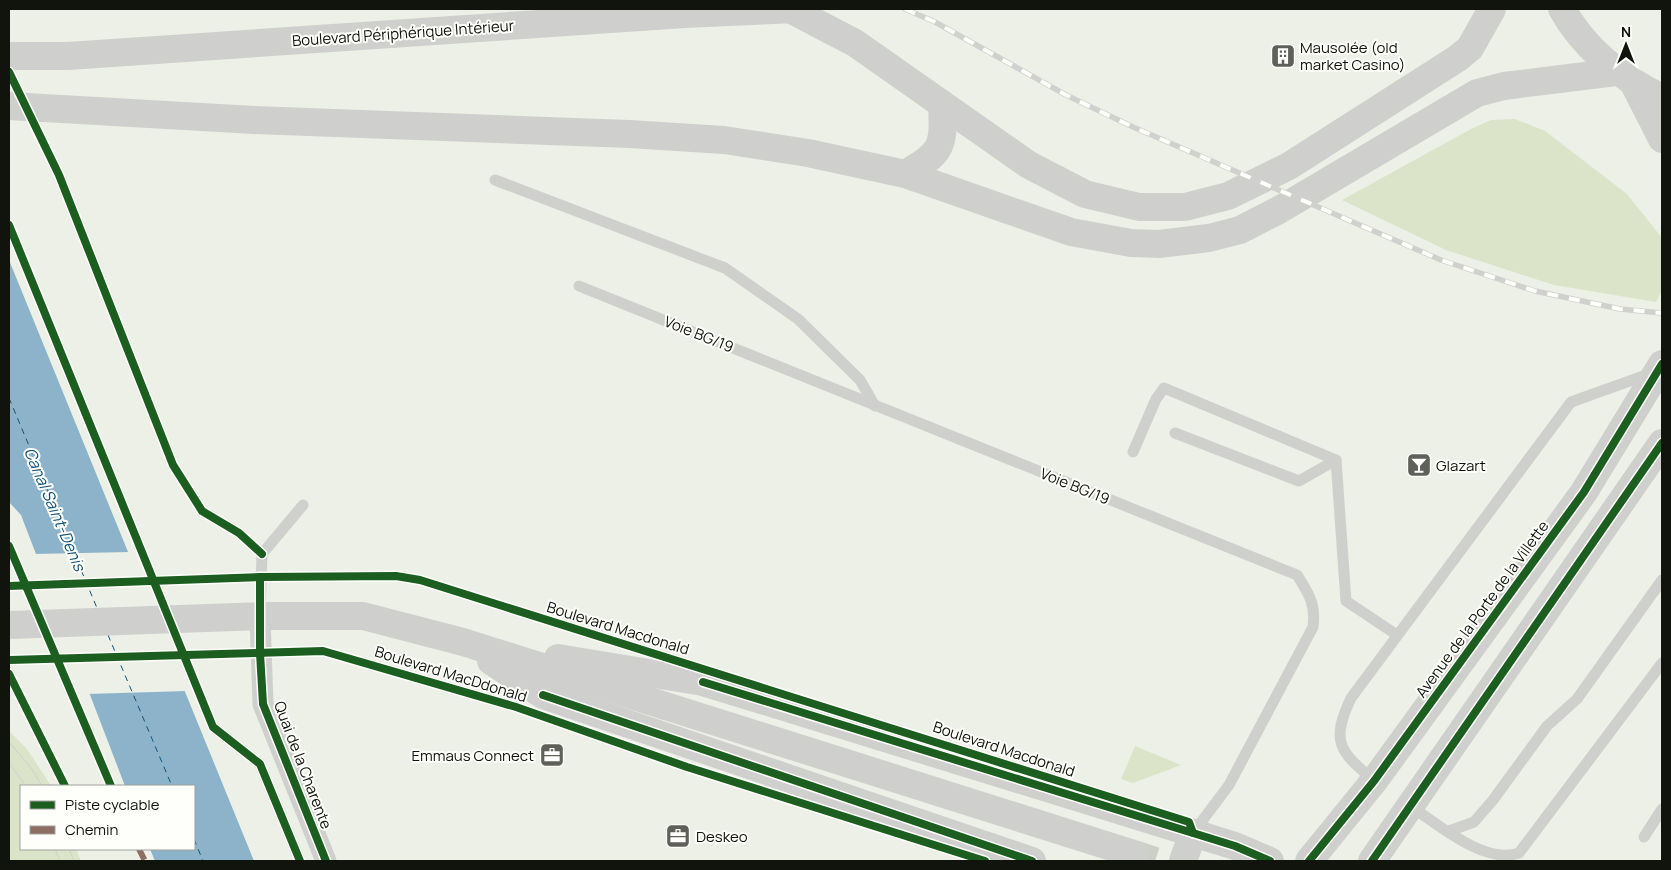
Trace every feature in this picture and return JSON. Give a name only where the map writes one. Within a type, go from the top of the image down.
[{"type":"main road","points":[[790,9],[855,43],[1029,165],[1086,194],[1139,207],[1192,205],[1228,196],[1289,166],[1414,87],[1470,48],[1492,9]]},
{"type":"main road","name":"Boulevard Périphérique Intérieur","points":[[9,56],[68,56],[685,14],[798,9]]},
{"type":"main road","points":[[1562,9],[1570,23],[1591,49],[1625,78],[1662,98]]},
{"type":"main road","points":[[1625,78],[1661,135]]},
{"type":"main road","points":[[9,106],[254,120],[629,134],[724,140],[808,153],[905,174],[1071,232],[1130,243],[1181,242],[1227,234],[1255,223],[1477,93],[1504,86],[1625,78]]},
{"type":"main road","points":[[905,174],[930,160],[942,142],[942,104]]},
{"type":"main road","name":"Avenue de la Porte de la Villette","points":[[1309,861],[1374,781],[1584,492],[1660,367]]},
{"type":"main road","points":[[1372,861],[1662,443]]},
{"type":"main road","name":"Boulevard Macdonald","points":[[14,625],[260,616],[363,616],[463,642],[1134,854]]},
{"type":"main road","name":"Boulevard Macdonald","points":[[463,642],[703,682],[1193,832],[1235,846],[1270,861]]},
{"type":"main road","name":"Boulevard Macdonald","points":[[463,642],[542,695],[1032,861]]},
{"type":"main road","points":[[1374,781],[1410,806]]},
{"type":"main road","points":[[1184,861],[1193,832]]},
{"type":"street","name":"Quai de la Charente","points":[[260,616],[263,704],[326,861]]},
{"type":"lane","points":[[495,180],[725,268],[798,319],[860,380],[875,406]]},
{"type":"lane","name":"Voie BG/19","points":[[579,286],[1297,575],[1310,594],[1315,612],[1313,627],[1229,785],[1193,832]]},
{"type":"lane","name":"Avenue de la Porte de la Villette","points":[[1374,781],[1348,758],[1339,742],[1342,718],[1351,698],[1571,402],[1660,367]]},
{"type":"lane","points":[[1132,452],[1156,399],[1164,388],[1336,460]]},
{"type":"lane","points":[[1175,432],[1299,481],[1336,460]]},
{"type":"lane","points":[[1336,460],[1346,601],[1397,635]]},
{"type":"lane","points":[[260,616],[262,554],[303,505]]},
{"type":"lane","points":[[1449,831],[1474,822],[1493,800],[1547,726],[1577,699],[1662,580]]},
{"type":"lane","points":[[1410,806],[1474,848],[1508,856],[1519,853],[1662,663]]},
{"type":"lane","points":[[212,727],[260,764],[300,861]]},
{"type":"lane","points":[[1644,837],[1662,808]]},
{"type":"green space","points":[[1515,119],[1545,131],[1627,194],[1662,238],[1662,290],[1656,302],[1554,285],[1446,250],[1342,200],[1471,129],[1491,120]]},
{"type":"green space","points":[[9,731],[27,749],[50,785],[20,785],[20,850],[76,850],[81,861],[9,861]]},
{"type":"green space","points":[[1135,746],[1181,765],[1133,783],[1121,779]]},
{"type":"water","name":"Canal Saint-Denis","points":[[9,260],[254,861],[155,861],[150,850],[195,850],[195,785],[125,785],[21,515],[9,502]]},
{"type":"pier","points":[[130,552],[187,691],[87,694],[33,554]]},
{"type":"ferry route","points":[[9,398],[97,608]]},
{"type":"ferry route","points":[[108,635],[172,785]]},
{"type":"ferry route","points":[[195,841],[203,861]]},
{"type":"tunnel","points":[[1134,854],[1155,861]]},
{"type":"tram line","points":[[9,742],[32,769],[41,785]]},
{"type":"tram line","points":[[9,763],[25,785]]},
{"type":"tram line","points":[[55,850],[60,861]]},
{"type":"tram line","points":[[69,850],[74,861]]},
{"type":"railway","points":[[905,9],[935,22],[1066,95],[1133,127],[1441,260],[1535,291],[1620,309],[1662,313]]},
{"type":"marked path","points":[[140,850],[145,861]]},
{"type":"cycle path","points":[[9,72],[59,175],[173,465],[202,511],[239,533],[262,554]]},
{"type":"cycle path","points":[[9,225],[213,727],[260,764],[300,861]]},
{"type":"cycle path","points":[[1309,861],[1374,781],[1584,492],[1662,364]]},
{"type":"cycle path","points":[[1372,861],[1662,443]]},
{"type":"cycle path","points":[[9,546],[111,785]]},
{"type":"cycle path","points":[[9,586],[260,577],[396,576],[420,580],[1189,822],[1193,833]]},
{"type":"cycle path","points":[[260,577],[260,653],[263,704],[326,861]]},
{"type":"cycle path","name":"Boulevard MacDdonald","points":[[9,660],[323,651],[516,707],[687,767],[985,861]]},
{"type":"cycle path","points":[[9,674],[64,785]]},
{"type":"cycle path","points":[[703,682],[1235,846],[1270,861]]},
{"type":"cycle path","points":[[543,695],[1032,861]]},
{"type":"place","name":"Mausolée (old market Casino)","points":[[1283,56]]},
{"type":"place","name":"Glazart","points":[[1419,465]]},
{"type":"place","name":"Emmaus Connect","points":[[552,755]]},
{"type":"place","name":"Deskeo","points":[[678,836]]}]
